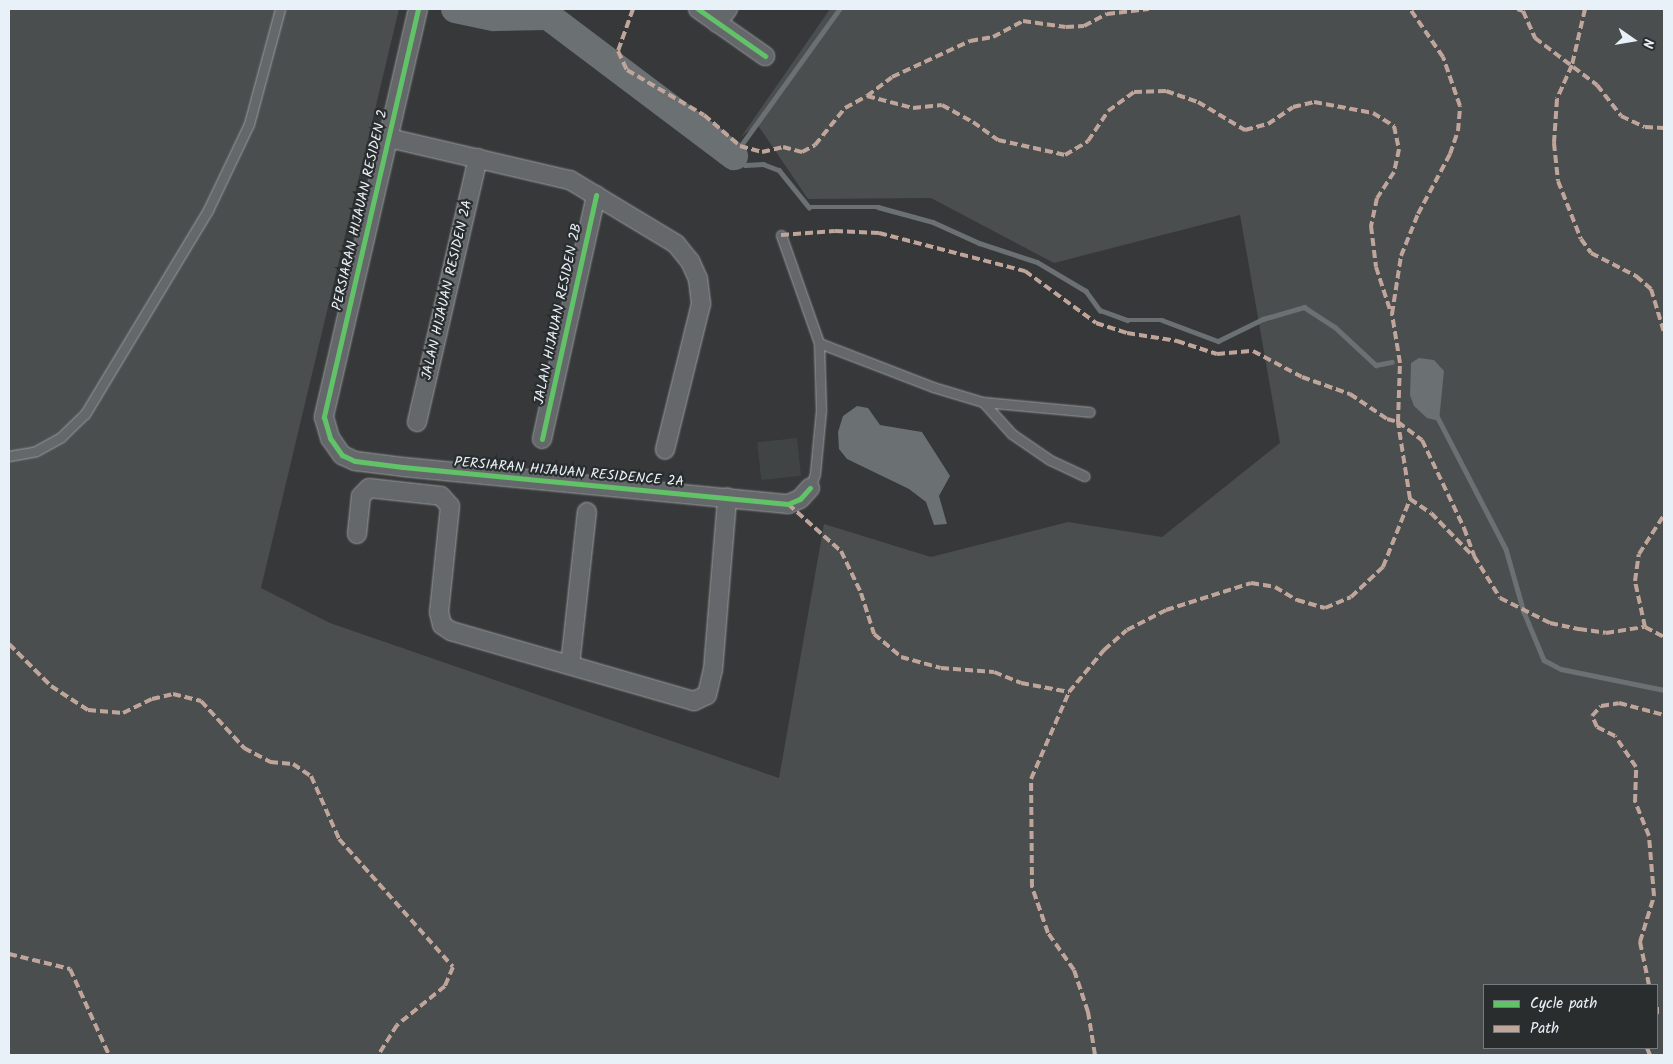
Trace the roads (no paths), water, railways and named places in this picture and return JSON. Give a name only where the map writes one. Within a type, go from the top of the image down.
[{"type":"street","name":"PERSIARAN HIJAUAN RESIDEN 2","points":[[330,438],[324,417],[418,9]]},
{"type":"street","points":[[698,9],[765,56]]},
{"type":"street","points":[[717,24],[728,9]]},
{"type":"street","points":[[389,138],[570,180],[676,244],[690,261],[698,279],[701,304],[665,450]]},
{"type":"street","name":"JALAN HIJAUAN RESIDEN 2A","points":[[417,422],[478,158]]},
{"type":"street","name":"JALAN HIJAUAN RESIDEN 2B","points":[[542,439],[596,194]]},
{"type":"street","name":"PERSIARAN HIJAUAN RESIDENCE 2A","points":[[330,438],[342,455],[355,460],[788,504],[800,499],[810,488]]},
{"type":"street","points":[[356,534],[361,496],[369,488],[441,496],[450,506],[439,612],[442,625],[451,632],[694,701],[707,695],[712,670],[728,498]]},
{"type":"street","points":[[570,666],[587,512]]},
{"type":"lane","points":[[9,456],[36,451],[62,437],[85,414],[208,210],[245,133],[280,9]]},
{"type":"lane","points":[[781,235],[820,343],[821,410],[815,474],[810,488]]},
{"type":"lane","points":[[820,343],[933,387],[983,402],[1090,412]]},
{"type":"lane","points":[[983,402],[1012,434],[1050,460],[1084,476]]},
{"type":"waterway","points":[[455,9],[494,17],[548,16],[734,156]]},
{"type":"waterway","points":[[840,9],[734,156],[745,165],[763,164],[779,170],[809,207],[878,207],[933,222],[979,243],[1037,262],[1086,291],[1100,310],[1127,320],[1162,320],[1218,341],[1263,319],[1304,307],[1335,327],[1376,365],[1392,362]]},
{"type":"waterway","points":[[1437,416],[1506,549],[1524,612],[1544,660],[1561,669],[1664,690]]}]
